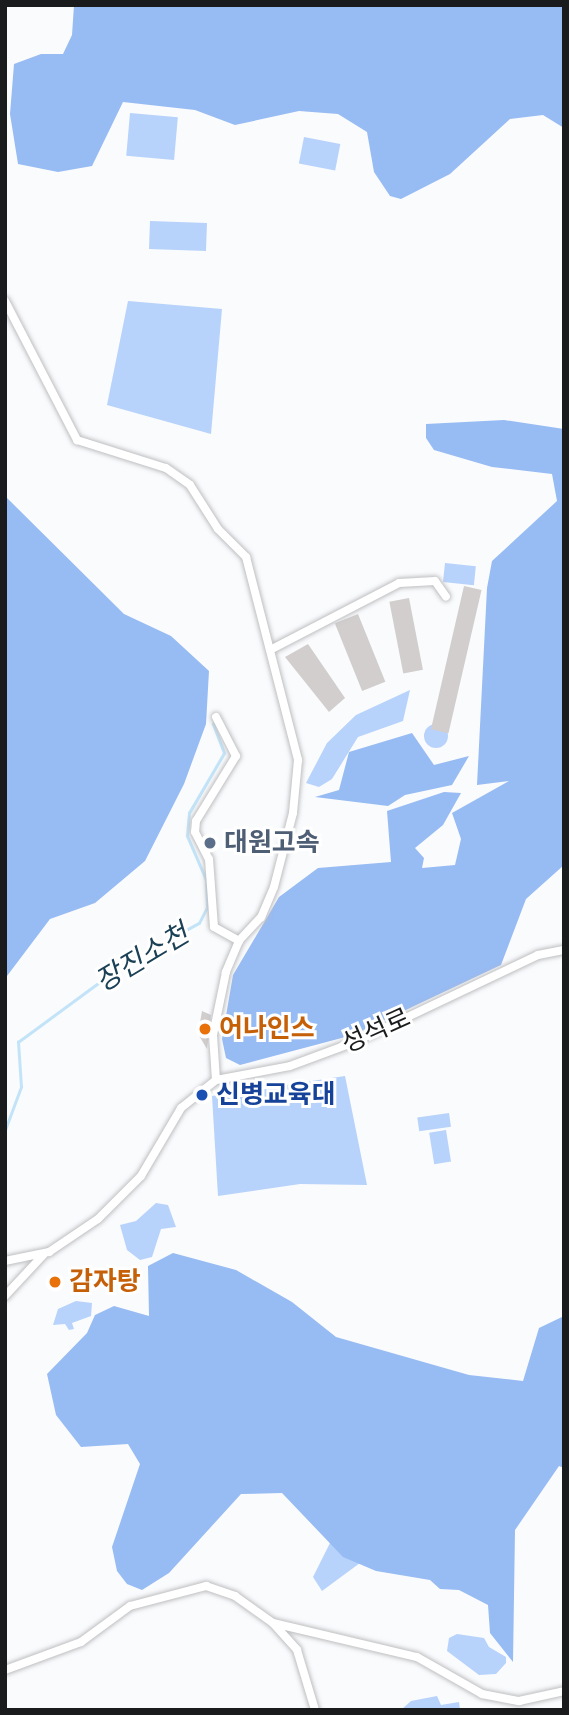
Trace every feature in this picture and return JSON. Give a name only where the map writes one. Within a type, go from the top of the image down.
[{"type":"street","points":[[5,301],[77,440],[166,468],[190,485],[218,529],[246,557],[298,760],[293,813],[274,887],[261,917],[239,941],[213,1035],[216,1080]]},
{"type":"street","points":[[270,650],[399,583],[435,581],[446,597]]},
{"type":"street","points":[[216,717],[236,756],[196,821],[195,832],[209,859],[215,927],[239,941]]},
{"type":"street","name":"성석로","points":[[5,1261],[44,1254],[128,1193],[181,1108],[216,1080],[290,1066],[355,1042],[538,955],[564,950]]},
{"type":"street","points":[[5,1296],[44,1254]]},
{"type":"street","points":[[5,1670],[80,1642],[130,1606],[198,1587],[222,1590],[273,1623],[303,1662],[315,1710]]},
{"type":"street","points":[[273,1623],[417,1657],[482,1694],[519,1701],[564,1691]]},
{"type":"shaded area","points":[[74,5],[564,5],[564,128],[543,115],[510,119],[450,174],[401,199],[390,196],[374,172],[367,132],[338,114],[299,111],[235,125],[195,110],[123,102],[92,166],[58,172],[18,164],[10,114],[14,64],[41,54],[63,54],[72,35]]},
{"type":"shaded area","points":[[130,113],[178,117],[174,160],[126,156]]},
{"type":"shaded area","points":[[304,137],[340,144],[335,171],[299,164]]},
{"type":"shaded area","points":[[150,221],[207,223],[206,251],[149,249]]},
{"type":"shaded area","points":[[128,301],[222,309],[211,434],[107,405]]},
{"type":"shaded area","points":[[504,420],[564,429],[564,865],[526,899],[501,965],[353,1035],[240,1065],[226,1058],[222,1039],[233,975],[279,897],[318,868],[391,862],[387,811],[444,792],[461,793],[443,825],[415,848],[424,858],[422,868],[455,865],[461,839],[452,813],[509,781],[477,785],[487,588],[492,561],[557,501],[552,474],[492,467],[434,450],[426,438],[426,424]]},
{"type":"shaded area","points":[[5,496],[124,614],[171,636],[209,671],[206,724],[184,784],[145,861],[95,903],[50,919],[7,976],[5,993]]},
{"type":"shaded area","points":[[445,563],[476,566],[474,585],[443,582]]},
{"type":"shaded area","points":[[410,690],[403,721],[358,737],[332,779],[319,787],[306,783],[327,743],[356,715]]},
{"type":"shaded area","points":[[436,724],[447,731],[448,736],[441,747],[436,748],[425,741],[424,736],[431,725]]},
{"type":"shaded area","points":[[412,733],[434,765],[469,756],[452,785],[405,795],[388,806],[315,797],[339,790],[349,752]]},
{"type":"shaded area","points":[[345,1076],[367,1185],[300,1184],[218,1196],[212,1096]]},
{"type":"shaded area","points":[[449,1113],[451,1127],[419,1131],[417,1117]]},
{"type":"shaded area","points":[[446,1130],[451,1162],[434,1164],[429,1133]]},
{"type":"shaded area","points":[[156,1203],[168,1205],[176,1227],[161,1229],[152,1257],[140,1260],[127,1250],[120,1225],[136,1221]]},
{"type":"shaded area","points":[[173,1253],[236,1270],[292,1302],[336,1337],[469,1375],[523,1381],[539,1328],[564,1316],[564,1468],[559,1466],[515,1530],[513,1662],[490,1633],[488,1605],[459,1590],[440,1589],[430,1580],[376,1571],[343,1557],[282,1493],[241,1494],[169,1573],[142,1590],[127,1584],[117,1571],[112,1547],[140,1464],[128,1444],[81,1447],[56,1415],[47,1374],[87,1333],[95,1315],[114,1306],[149,1316],[148,1266]]},
{"type":"shaded area","points":[[76,1301],[92,1303],[91,1316],[72,1323],[74,1329],[69,1330],[65,1324],[53,1325],[58,1309]]},
{"type":"shaded area","points":[[331,1541],[364,1560],[322,1591],[313,1577]]},
{"type":"shaded area","points":[[457,1634],[484,1638],[489,1647],[506,1657],[506,1663],[496,1674],[479,1675],[447,1651],[449,1638]]},
{"type":"shaded area","points":[[437,1696],[441,1705],[459,1702],[460,1710],[401,1710],[411,1701]]},
{"type":"building","points":[[464,586],[482,590],[448,733],[431,729]]},
{"type":"building","points":[[409,598],[423,670],[403,673],[389,602]]},
{"type":"building","points":[[358,614],[385,682],[362,691],[335,623]]},
{"type":"building","points":[[308,644],[345,698],[329,712],[285,657]]},
{"type":"building","name":"어나인스","points":[[202,1011],[211,1015],[207,1049],[198,1034]]},
{"type":"waterway","name":"장진소천","points":[[5,1130],[21,1087],[18,1042],[124,964],[199,923],[207,907],[206,880],[187,836],[189,813],[224,753],[213,724]]},
{"type":"place","name":"대원고속","points":[[210,843]]},
{"type":"place","name":"어나인스","points":[[205,1029]]},
{"type":"place","name":"신병교육대","points":[[202,1095]]},
{"type":"place","name":"감자탕","points":[[55,1282]]}]
